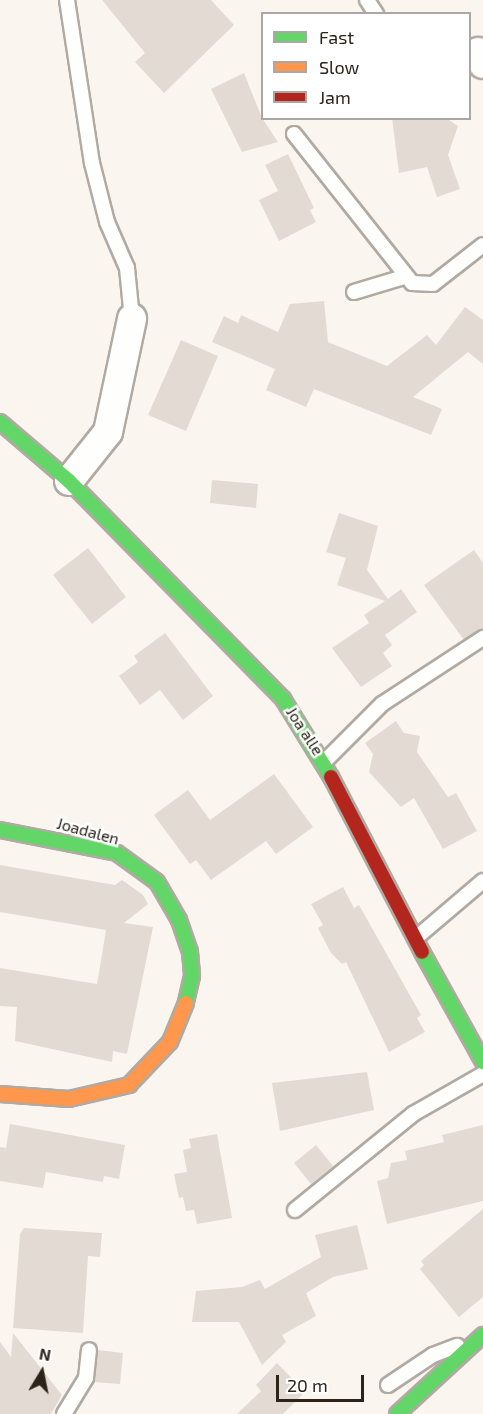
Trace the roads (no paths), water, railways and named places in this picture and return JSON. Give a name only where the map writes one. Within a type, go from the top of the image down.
[{"type":"street","points":[[69,480],[108,432],[132,319]]},
{"type":"street","name":"Joa alle","points":[[0,422],[69,480],[283,699],[324,762],[414,939],[475,1030],[483,1062]]},
{"type":"street","name":"Joadalen","points":[[0,830],[117,853],[157,882],[179,920],[190,952],[192,976],[184,1015],[170,1042],[129,1085],[69,1099],[0,1094]]},
{"type":"street","points":[[397,1414],[483,1335]]},
{"type":"lane","points":[[67,0],[92,163],[107,222],[127,268],[132,319]]},
{"type":"lane","points":[[294,134],[404,277],[422,286],[433,284],[483,244]]},
{"type":"lane","points":[[354,292],[404,277]]},
{"type":"lane","points":[[324,762],[382,705],[483,638]]},
{"type":"lane","points":[[414,939],[483,881]]},
{"type":"lane","points":[[295,1210],[413,1114],[483,1074]]},
{"type":"lane","points":[[388,1385],[433,1355],[471,1344]]},
{"type":"lane","points":[[64,1414],[86,1378],[89,1350]]}]
